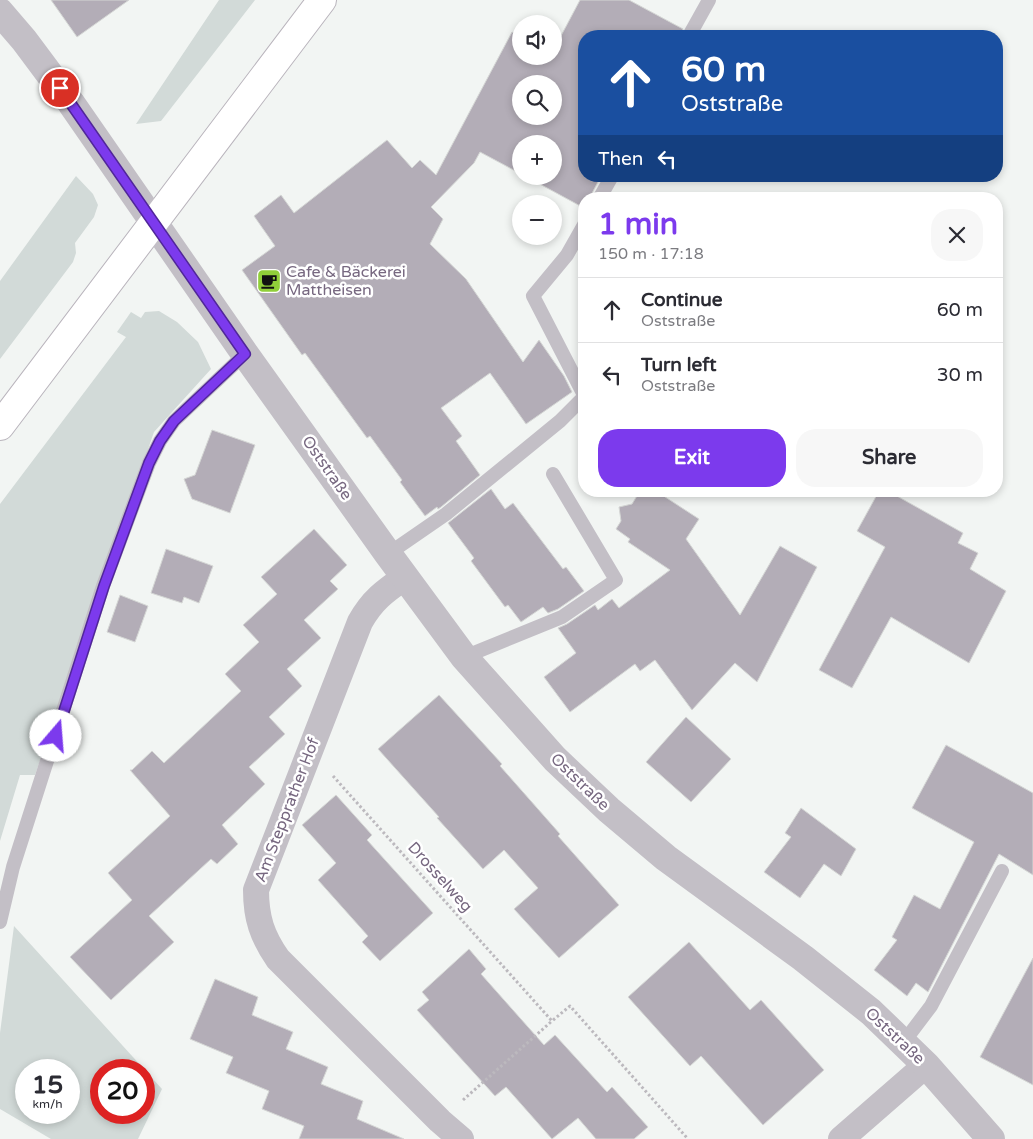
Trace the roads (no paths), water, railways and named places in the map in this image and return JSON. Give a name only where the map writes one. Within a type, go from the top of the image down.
[{"type":"main road","points":[[0,426],[322,0]]},
{"type":"street","name":"Oststraße","points":[[0,12],[24,40],[71,103],[245,354],[464,657],[555,759],[609,810],[666,858],[817,969],[871,1012],[926,1065],[991,1139]]},
{"type":"street","name":"Am Stepprather Hof","points":[[405,577],[380,595],[368,608],[360,622],[256,890],[256,909],[260,927],[278,959],[440,1121],[461,1139]]},
{"type":"street","points":[[841,1139],[926,1065]]},
{"type":"lane","points":[[693,30],[709,0]]},
{"type":"lane","points":[[578,236],[567,255],[534,296],[578,384]]},
{"type":"lane","points":[[0,922],[13,867],[104,586],[149,463],[160,441],[174,421],[245,354]]},
{"type":"lane","points":[[388,554],[446,514],[560,420],[578,402]]},
{"type":"lane","points":[[464,657],[562,616],[616,580],[552,474]]},
{"type":"lane","points":[[903,1043],[932,1006],[1002,871]]},
{"type":"place","name":"Cafe & Bäckerei Mattheisen","points":[[269,281]]}]
